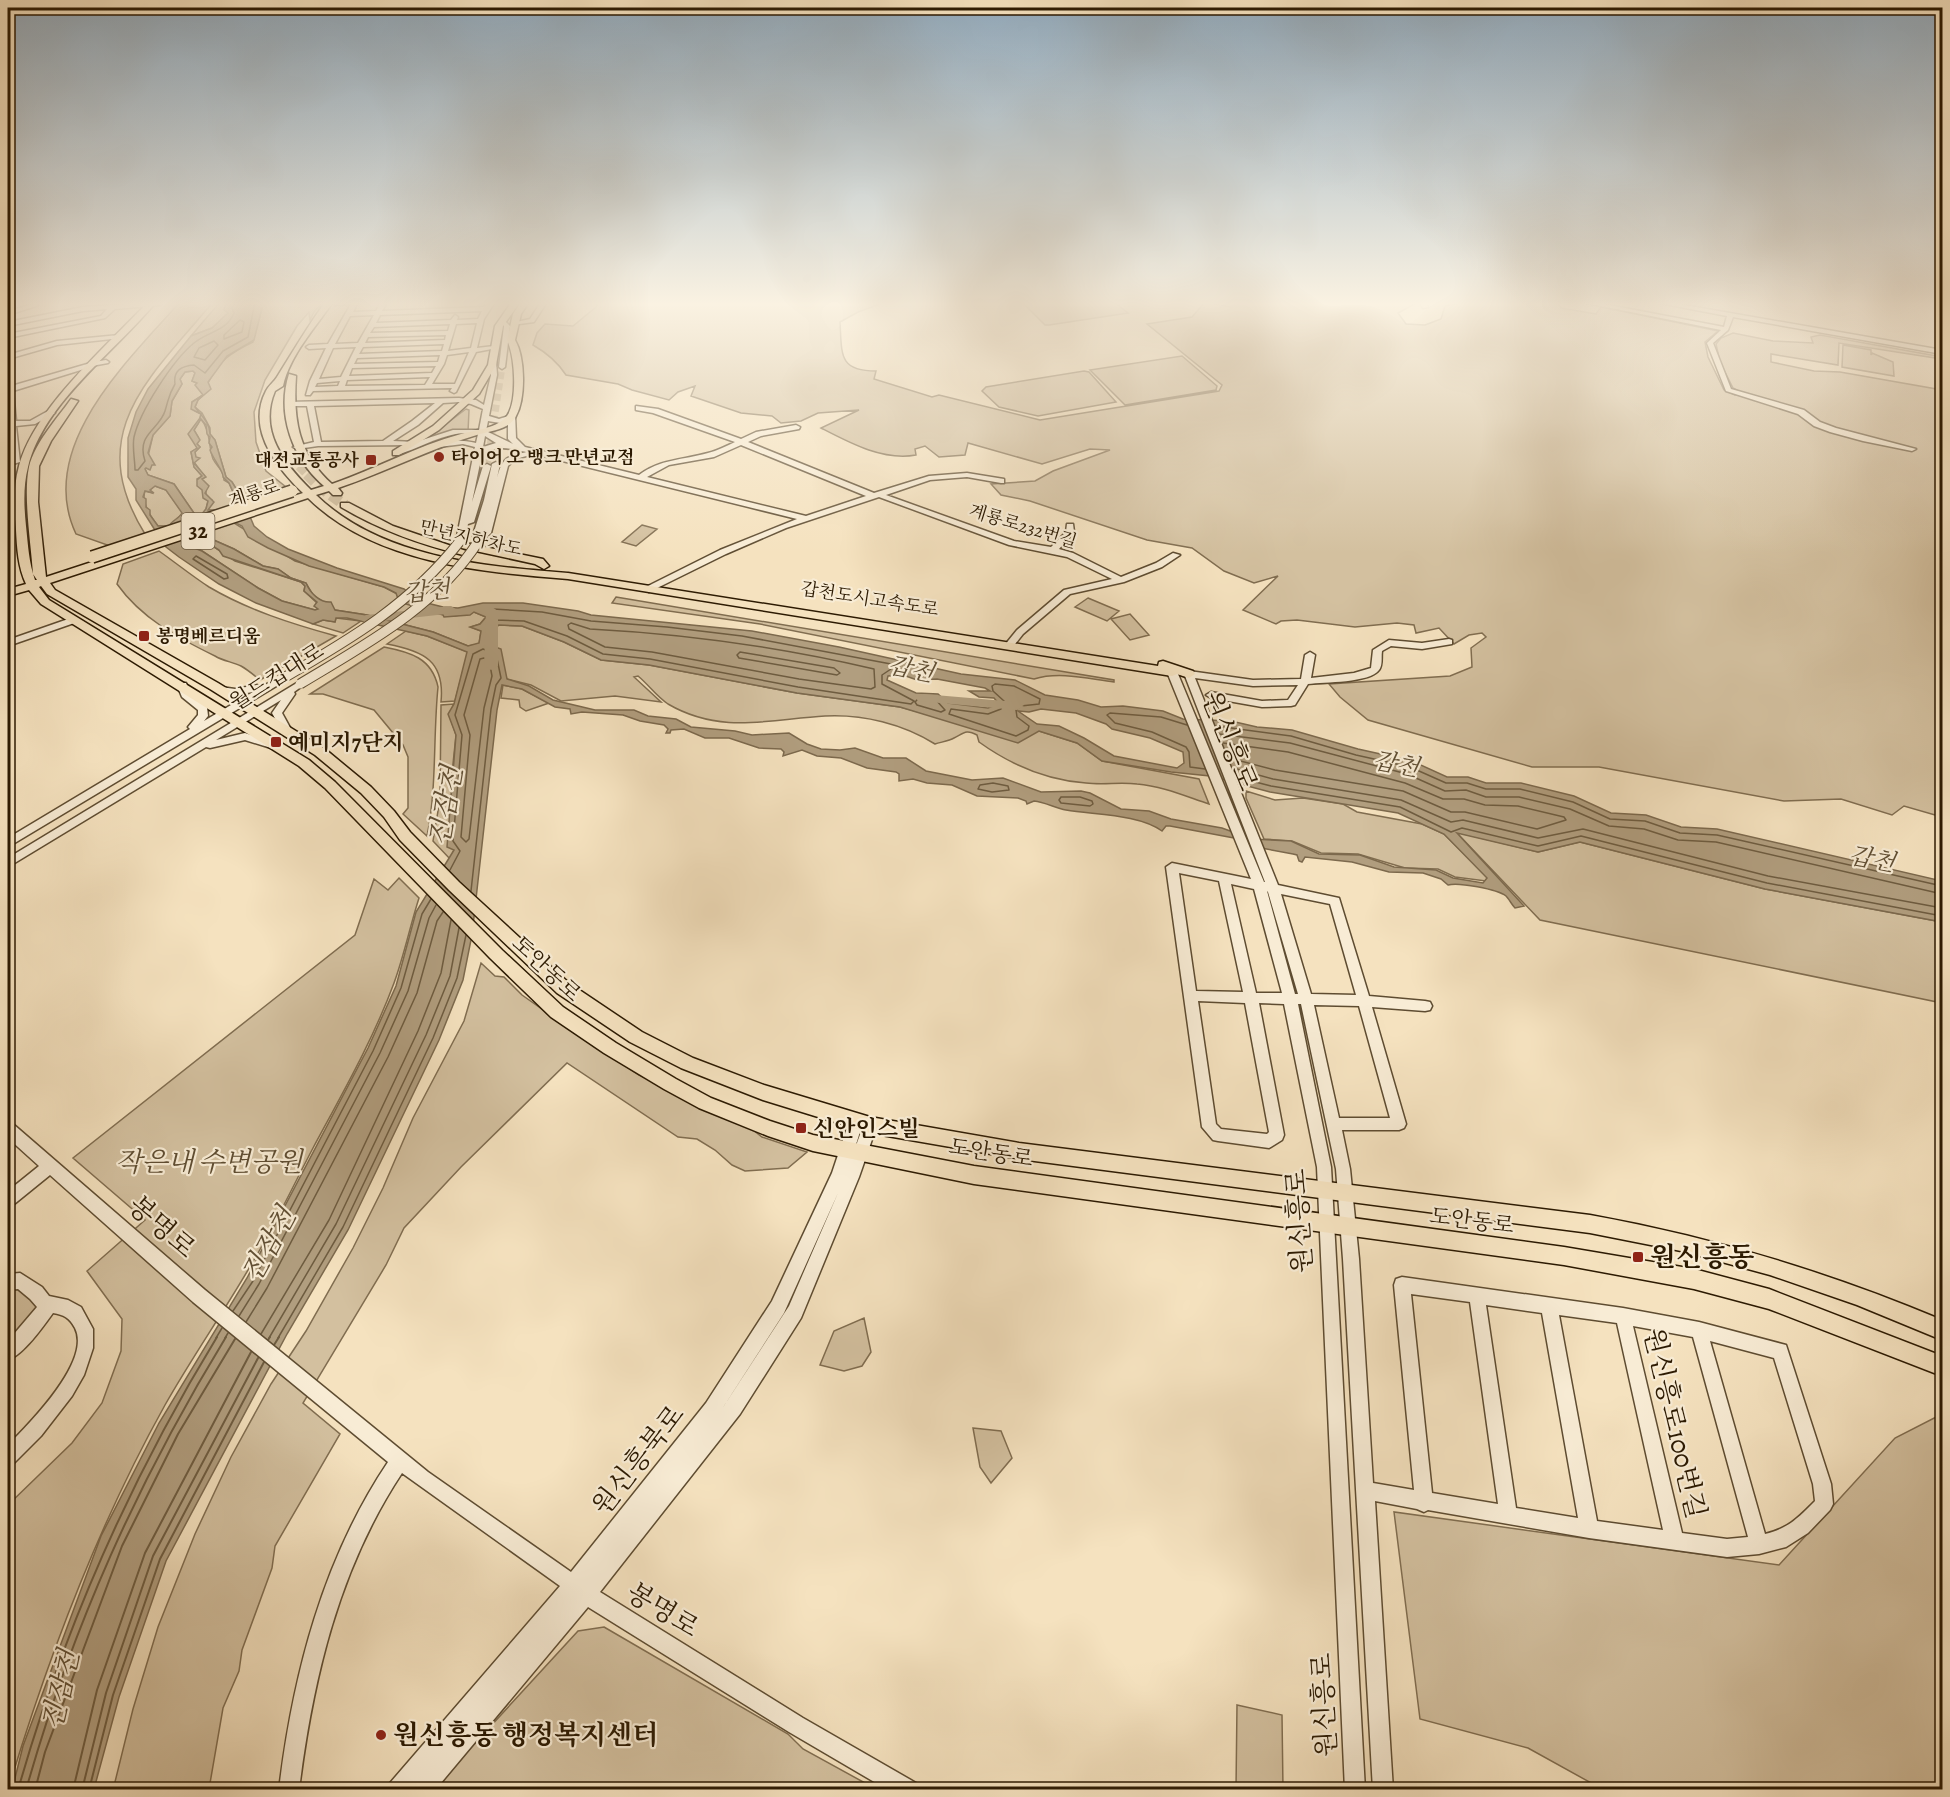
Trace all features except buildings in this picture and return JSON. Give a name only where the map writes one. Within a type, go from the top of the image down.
[{"type":"main road","points":[[35,580],[19,517],[22,476],[16,461],[51,413],[78,386]]},
{"type":"main road","points":[[35,580],[34,466],[84,386]]},
{"type":"main road","points":[[273,386],[265,407],[265,425],[270,446],[296,467],[313,485],[327,484]]},
{"type":"main road","points":[[288,386],[283,398],[282,424],[287,447],[296,467],[301,493],[342,508]]},
{"type":"main road","points":[[292,386],[290,421],[297,447],[296,467]]},
{"type":"main road","name":"계룡로","points":[[327,484],[413,444],[468,401],[479,386]]},
{"type":"main road","points":[[510,417],[518,386]]},
{"type":"main road","name":"계룡로","points":[[8,584],[35,580],[393,464],[442,442],[500,426],[510,417]]},
{"type":"main road","points":[[296,467],[327,484],[342,508]]},
{"type":"main road","name":"만년지하차도","points":[[342,508],[387,529],[425,543],[487,558],[544,566]]},
{"type":"main road","name":"만년지하차도","points":[[342,508],[380,530],[434,550],[568,576]]},
{"type":"main road","name":"갑천도시고속도로","points":[[544,566],[653,587]]},
{"type":"main road","name":"갑천도시고속도로","points":[[568,576],[1160,664],[1189,674]]},
{"type":"main road","name":"계룡로","points":[[8,594],[35,580]]},
{"type":"main road","name":"도안동로","points":[[35,580],[45,602],[182,685],[304,763],[330,785],[496,954],[557,1012],[610,1048],[705,1103],[813,1143],[974,1175],[1564,1256],[1694,1279],[1769,1299],[1942,1366]]},
{"type":"main road","name":"도안동로","points":[[35,580],[60,599],[214,686],[320,752],[343,769],[389,814],[405,836],[503,934],[563,988],[662,1051],[726,1079],[863,1124],[1019,1151],[1590,1224],[1669,1238],[1782,1268],[1842,1289],[1942,1330]]},
{"type":"main road","name":"갑천도시고속도로","points":[[1011,643],[1172,672]]},
{"type":"street","points":[[311,386],[307,404],[318,444]]},
{"type":"street","points":[[310,389],[457,386]]},
{"type":"street","points":[[384,443],[445,400],[457,386]]},
{"type":"street","points":[[460,541],[491,386]]},
{"type":"street","points":[[1726,386],[1728,390],[1801,412],[1817,424],[1833,430],[1863,440],[1912,449]]},
{"type":"street","points":[[380,402],[388,388]]},
{"type":"street","points":[[8,390],[12,422],[11,451],[16,461],[38,457]]},
{"type":"street","points":[[291,404],[468,401],[485,412],[488,420],[510,417],[512,439],[523,450]]},
{"type":"street","name":"계룡로232번길","points":[[639,408],[678,418],[877,496],[1012,543],[1070,555],[1121,580]]},
{"type":"street","points":[[12,422],[32,423],[51,413]]},
{"type":"street","points":[[639,479],[651,470],[667,463],[711,455],[759,434],[796,427]]},
{"type":"street","points":[[395,454],[446,434],[482,432],[506,445],[523,450],[806,518]]},
{"type":"street","points":[[428,448],[453,442],[470,443],[479,449],[506,445]]},
{"type":"street","points":[[297,447],[318,444],[413,444]]},
{"type":"street","points":[[496,465],[513,457],[540,454]]},
{"type":"street","points":[[476,467],[484,460],[492,458],[501,460],[496,465]]},
{"type":"street","name":"월드컵대로","points":[[8,843],[384,617],[432,576],[466,534],[496,465]]},
{"type":"street","name":"월드컵대로","points":[[8,863],[300,684],[412,612],[461,567],[487,533],[496,465]]},
{"type":"street","points":[[653,587],[744,543],[806,518],[939,476],[967,475],[1001,481]]},
{"type":"street","points":[[8,521],[19,517]]},
{"type":"street","points":[[1053,550],[1070,532],[1070,526]]},
{"type":"street","points":[[1011,643],[1067,592],[1121,580],[1159,566],[1176,555]]},
{"type":"street","points":[[8,643],[74,620]]},
{"type":"street","points":[[1172,672],[1253,682],[1305,682],[1320,678],[1364,676],[1376,669],[1378,650],[1389,643],[1422,646],[1449,642]]},
{"type":"street","points":[[1211,695],[1262,704],[1291,703],[1305,682],[1310,655]]},
{"type":"street","name":"원신흥로","points":[[1172,672],[1259,884],[1290,999],[1315,1119],[1349,1228],[1383,1790]]},
{"type":"street","name":"원신흥로","points":[[1189,674],[1273,886],[1306,999],[1333,1124],[1336,1192],[1328,1225],[1355,1790]]},
{"type":"street","points":[[214,686],[235,693],[280,680]]},
{"type":"street","points":[[288,733],[277,717],[277,712],[285,698],[300,684]]},
{"type":"street","points":[[177,741],[198,723],[204,712],[201,706],[186,696],[182,685]]},
{"type":"street","points":[[192,750],[237,737],[252,738],[273,745]]},
{"type":"street","points":[[1224,877],[1251,998],[1277,1135],[1269,1141],[1218,1135],[1209,1127],[1172,867],[1273,886],[1335,901],[1400,1124],[1333,1124]]},
{"type":"street","points":[[1190,996],[1365,1000],[1425,1006]]},
{"type":"street","name":"원신흥북로","points":[[397,1790],[580,1589],[734,1408],[795,1312],[855,1152],[863,1124]]},
{"type":"street","name":"봉명로","points":[[8,1129],[199,1296],[400,1460],[580,1589],[796,1725],[909,1790]]},
{"type":"street","points":[[8,1200],[50,1166]]},
{"type":"street","points":[[8,1282],[20,1281],[49,1305],[66,1307],[75,1313],[84,1327],[83,1350],[74,1379],[59,1404],[8,1457]]},
{"type":"street","points":[[1424,1503],[1402,1285],[1623,1316],[1699,1330]]},
{"type":"street","points":[[1477,1296],[1508,1515]]},
{"type":"street","points":[[8,1352],[49,1305]]},
{"type":"street","points":[[1549,1306],[1589,1529]]},
{"type":"street","name":"원신흥로100번길","points":[[1623,1316],[1675,1542]]},
{"type":"street","name":"원신흥로100번길","points":[[1366,1491],[1424,1503],[1727,1548],[1759,1545],[1786,1538],[1802,1527],[1824,1504],[1822,1484],[1780,1351],[1699,1330]]},
{"type":"street","name":"원신흥로100번길","points":[[1699,1330],[1759,1545]]},
{"type":"street","points":[[289,1790],[295,1734],[310,1660],[337,1581],[369,1510],[400,1460]]},
{"type":"street","name":"원신흥북로","points":[[422,1790],[458,1749],[580,1589]]},
{"type":"green space","points":[[108,386],[145,386],[132,408],[122,436],[120,465],[127,498],[145,534],[110,546],[76,534],[67,501],[68,469],[77,438]]},
{"type":"green space","points":[[181,386],[198,386],[203,395],[192,402],[195,411],[201,414],[200,418],[208,433],[213,459],[222,471],[224,480],[229,483],[238,503],[227,510],[208,510],[212,500],[206,496],[206,485],[202,479],[205,477],[194,462],[195,452],[200,447],[197,444],[198,437],[194,430],[199,422],[189,434],[198,448],[191,452],[194,467],[202,476],[197,479],[208,501],[206,509],[198,519],[174,484],[148,475],[145,469],[153,435],[170,416],[172,401]]},
{"type":"green space","points":[[209,386],[263,386],[254,412],[256,442],[266,471],[286,487],[243,500],[232,482],[226,477],[215,440],[210,434],[210,428],[202,413],[195,407],[198,400],[210,388]]},
{"type":"green space","points":[[622,386],[896,386],[932,397],[939,395],[1040,420],[1219,391],[1222,386],[1722,386],[1724,390],[1735,395],[1737,390],[1732,386],[1919,386],[1942,390],[1942,817],[1904,806],[1892,815],[1841,799],[1784,801],[1599,767],[1532,767],[1368,720],[1340,697],[1329,684],[1450,676],[1472,667],[1471,648],[1486,637],[1482,633],[1469,635],[1454,644],[1439,628],[1416,633],[1414,625],[1397,623],[1355,627],[1297,620],[1281,621],[1276,624],[1243,610],[1278,576],[1254,583],[1224,571],[1192,548],[1147,540],[1030,501],[1001,495],[991,484],[1035,481],[1053,471],[1110,450],[1090,449],[1042,464],[968,443],[965,455],[939,457],[925,446],[915,449],[916,455],[891,455],[867,449],[821,428],[859,410],[818,413],[801,421],[781,423],[772,416],[741,413],[691,396],[695,386],[678,392],[669,400]]},
{"type":"green space","points":[[1101,386],[1116,402],[1038,416],[999,407],[982,391],[986,387]]},
{"type":"green space","points":[[1106,386],[1217,386],[1216,390],[1125,405]]},
{"type":"green space","points":[[466,409],[469,410],[468,432],[429,437]]},
{"type":"green space","points":[[155,486],[166,490],[183,513],[169,526],[158,526],[145,505],[145,491],[152,493],[150,490]]},
{"type":"green space","points":[[226,518],[295,561],[384,587],[433,613],[455,616],[474,612],[486,617],[480,624],[471,627],[481,631],[479,644],[468,646],[433,632],[367,615],[335,610],[313,595],[306,583],[291,578],[278,569],[263,566],[234,549],[200,534],[201,526]]},
{"type":"green space","points":[[642,525],[657,529],[636,546],[622,542]]},
{"type":"green space","points":[[205,541],[235,561],[301,582],[305,586],[304,591],[317,603],[319,609],[315,610],[282,601],[189,545],[190,542]]},
{"type":"green space","points":[[159,551],[209,587],[239,603],[336,636],[260,680],[241,666],[218,658],[161,626],[137,607],[117,584],[123,564]]},
{"type":"green space","points":[[616,597],[1114,680],[1114,682],[1064,676],[1034,679],[760,624],[612,603]]},
{"type":"green space","points":[[1088,598],[1119,611],[1107,621],[1075,607]]},
{"type":"green space","points":[[1130,614],[1149,635],[1130,640],[1111,619]]},
{"type":"green space","points":[[336,618],[361,621],[343,633],[313,624],[323,620],[335,622]]},
{"type":"green space","points":[[499,625],[522,626],[564,642],[601,660],[649,665],[797,693],[900,707],[930,715],[1039,731],[1077,743],[1102,761],[1199,779],[1209,804],[1146,785],[1086,783],[1043,775],[1004,758],[979,742],[977,735],[970,732],[935,744],[896,726],[854,717],[825,716],[746,723],[707,719],[688,714],[668,704],[638,676],[634,677],[661,702],[615,696],[561,701],[531,685],[507,679],[486,644],[495,627]]},
{"type":"green space","points":[[406,631],[427,636],[468,652],[455,701],[441,702],[439,677],[429,660],[412,650],[387,644]]},
{"type":"green space","points":[[384,647],[411,654],[425,663],[431,669],[438,687],[434,781],[427,836],[403,814],[408,808],[408,757],[403,745],[374,710],[323,694],[310,694]]},
{"type":"green space","points":[[503,685],[522,689],[549,703],[526,711],[520,707],[519,700],[501,698]]},
{"type":"green space","points":[[454,704],[449,714],[456,735],[451,783],[454,850],[450,859],[433,841],[440,799],[441,705]]},
{"type":"green space","points":[[1246,791],[1275,800],[1303,798],[1343,804],[1357,812],[1422,824],[1444,834],[1488,878],[1486,881],[1455,877],[1438,869],[1405,868],[1358,854],[1321,853],[1292,841],[1264,839],[1246,798]]},
{"type":"green space","points":[[1456,832],[1538,852],[1580,842],[1765,889],[1942,922],[1942,1003],[1540,920]]},
{"type":"green space","name":"작은내 수변공원","points":[[399,878],[419,898],[398,973],[377,1025],[265,1240],[165,1405],[117,1498],[57,1642],[8,1790],[8,1505],[72,1443],[102,1403],[121,1351],[122,1319],[87,1271],[145,1220],[73,1158],[355,935],[374,879],[388,890]]},
{"type":"green space","points":[[481,963],[495,976],[504,977],[522,995],[639,1075],[748,1126],[762,1137],[807,1152],[788,1168],[745,1171],[732,1165],[715,1150],[697,1139],[678,1137],[567,1063],[461,1167],[404,1228],[386,1265],[303,1403],[340,1434],[275,1546],[272,1568],[242,1650],[239,1671],[223,1708],[209,1789],[113,1790],[133,1709],[158,1627],[195,1534],[231,1457],[271,1384],[306,1331],[353,1248],[383,1188],[413,1118],[464,1021]]},
{"type":"green space","points":[[8,1285],[16,1285],[44,1308],[8,1346]]},
{"type":"green space","points":[[864,1318],[871,1352],[862,1366],[844,1371],[820,1365],[834,1331]]},
{"type":"green space","points":[[1942,1414],[1942,1789],[1602,1789],[1528,1748],[1420,1719],[1394,1512],[1779,1565],[1895,1438]]},
{"type":"green space","points":[[973,1428],[1001,1431],[1012,1458],[991,1483],[980,1467]]},
{"type":"green space","points":[[604,1627],[788,1734],[803,1749],[876,1789],[432,1790],[578,1631]]},
{"type":"green space","points":[[1237,1705],[1282,1715],[1283,1789],[1236,1789]]},
{"type":"water","points":[[151,386],[181,386],[172,401],[170,416],[153,435],[148,453],[155,465],[152,465],[150,470],[145,469],[148,475],[174,484],[198,519],[206,509],[208,501],[203,498],[202,490],[197,486],[197,480],[202,476],[194,467],[191,452],[197,448],[188,434],[201,414],[215,440],[226,477],[232,482],[243,500],[254,526],[267,537],[288,549],[337,568],[404,589],[419,601],[458,608],[483,603],[523,603],[591,615],[752,631],[839,647],[961,674],[1015,680],[1045,695],[1078,700],[1101,707],[1123,706],[1163,711],[1183,719],[1231,721],[1257,727],[1292,730],[1358,749],[1412,761],[1447,777],[1468,777],[1486,783],[1521,783],[1574,796],[1611,813],[1646,815],[1681,827],[1717,829],[1942,881],[1942,922],[1765,889],[1580,842],[1538,852],[1457,833],[1524,906],[1515,908],[1501,893],[1468,885],[1448,885],[1441,879],[1423,873],[1389,872],[1352,862],[1305,857],[1302,862],[1299,861],[1297,855],[1256,847],[1234,838],[1170,826],[1166,826],[1162,831],[1152,825],[1129,818],[1066,810],[1034,801],[1027,804],[1026,801],[1018,798],[977,796],[952,785],[927,783],[913,779],[899,781],[899,774],[896,772],[867,768],[841,758],[817,756],[802,750],[783,756],[784,752],[781,749],[759,748],[729,738],[705,738],[684,729],[671,730],[670,733],[666,733],[668,729],[664,725],[640,721],[623,715],[582,712],[571,714],[570,709],[555,707],[522,689],[502,685],[497,710],[472,935],[463,980],[439,1040],[348,1230],[287,1334],[166,1561],[119,1697],[94,1789],[12,1790],[23,1746],[101,1536],[159,1423],[247,1278],[368,1048],[396,986],[416,912],[454,850],[447,847],[456,735],[448,714],[454,704],[467,652],[427,636],[347,618],[336,618],[335,622],[323,620],[313,624],[256,603],[219,584],[166,547],[136,500],[136,489],[128,477],[128,438],[136,412]],"holes":[[[201,419],[210,437],[211,454],[238,503],[227,510],[208,510],[214,502],[205,493],[209,486],[202,479],[206,477],[194,463],[200,458],[196,457],[195,452],[200,447],[197,444],[200,440],[194,430]],[[155,486],[166,490],[182,513],[169,526],[158,526],[150,515],[150,510],[146,507],[146,499],[143,497],[145,491],[154,493],[150,490]],[[226,518],[242,526],[248,537],[268,548],[309,566],[384,587],[396,593],[399,602],[444,617],[470,615],[474,612],[486,617],[480,624],[470,627],[481,631],[479,643],[468,646],[433,632],[367,615],[335,610],[331,602],[316,597],[306,583],[291,578],[278,569],[263,566],[234,549],[200,534],[201,526]],[[205,541],[219,550],[223,556],[301,582],[305,586],[304,591],[317,602],[314,606],[318,609],[282,601],[202,551],[189,546],[190,542]],[[499,625],[522,626],[564,642],[601,660],[649,665],[797,693],[900,707],[1018,743],[1039,731],[1077,743],[1102,761],[1210,776],[1270,792],[1398,813],[1444,834],[1487,878],[1483,883],[1453,878],[1436,870],[1394,867],[1360,855],[1319,854],[1291,841],[1252,839],[1222,828],[1171,819],[1149,811],[1121,809],[1090,793],[1081,791],[1041,792],[1003,778],[972,780],[926,771],[906,758],[883,758],[855,748],[821,749],[789,733],[752,735],[691,727],[676,719],[648,716],[634,710],[595,710],[553,700],[529,686],[507,679],[501,649],[487,644],[495,627]],[[903,675],[917,680],[937,679],[985,688],[990,691],[969,691],[979,697],[994,698],[999,704],[988,708],[948,703],[938,694],[916,693],[887,680],[888,676]],[[1041,709],[1076,713],[1106,724],[1112,729],[1150,738],[1183,752],[1184,763],[1177,768],[1114,756],[1059,726],[1037,724],[1018,711],[1029,712]]]},
{"type":"water","points":[[196,386],[210,386],[211,389],[198,400],[195,407],[200,414],[191,409],[192,402],[203,395]]},
{"type":"waterway","name":"갑천","points":[[366,619],[451,610]]},
{"type":"waterway","name":"진잠천","points":[[491,666],[492,611]]},
{"type":"waterway","name":"갑천","points":[[923,698],[1017,706]]},
{"type":"tunnel","points":[[487,466],[499,386]]},
{"type":"tunnel","points":[[299,466],[321,488],[345,505]]},
{"type":"place","name":"타이어 오 뱅크 만년교점","points":[[439,457]]},
{"type":"place","name":"대전교통공사","points":[[371,460]]},
{"type":"place","name":"봉명베르디움","points":[[144,636]]},
{"type":"place","name":"예미지7단지","points":[[276,742]]},
{"type":"place","name":"신안인스빌","points":[[801,1128]]},
{"type":"place","name":"원신흥동","points":[[1638,1257]]},
{"type":"place","name":"원신흥동 행정복지센터","points":[[381,1735]]}]
